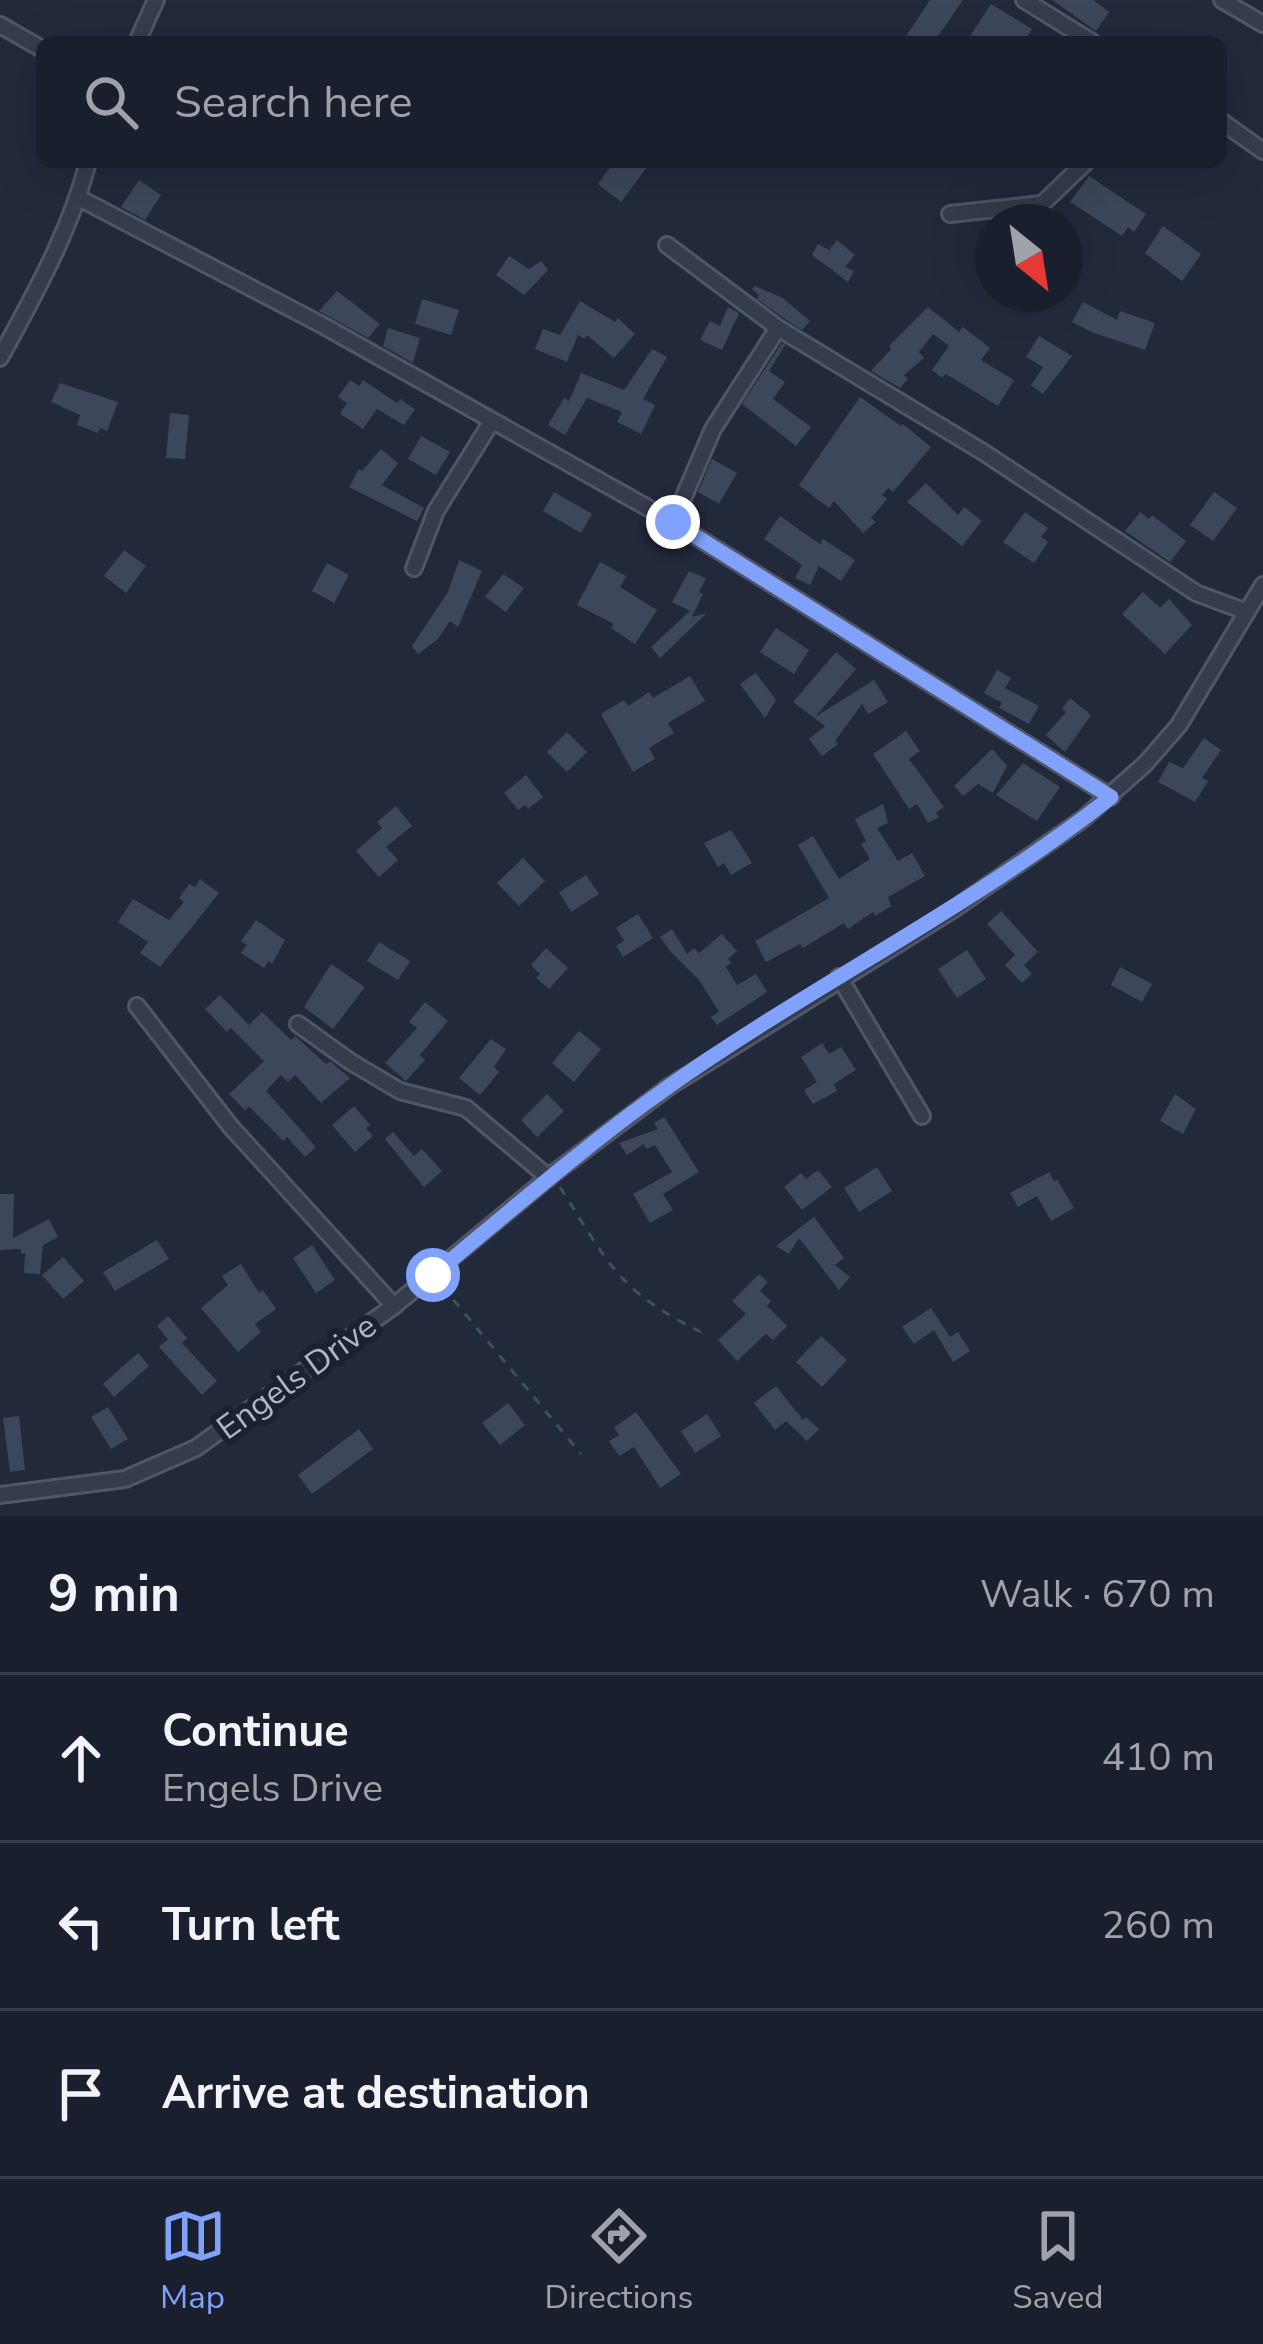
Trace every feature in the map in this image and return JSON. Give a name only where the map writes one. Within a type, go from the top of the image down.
[{"type":"street","points":[[140,36],[156,0]]},
{"type":"street","points":[[1024,0],[1082,36]]},
{"type":"street","points":[[1222,0],[1263,24]]},
{"type":"street","points":[[0,25],[36,46]]},
{"type":"street","points":[[1227,126],[1263,151]]},
{"type":"street","points":[[0,358],[41,283],[79,198],[86,168]]},
{"type":"street","points":[[950,214],[1042,204],[1080,168]]},
{"type":"street","points":[[79,198],[322,326],[673,522],[1111,797]]},
{"type":"street","points":[[667,245],[778,328],[983,452],[1196,593],[1247,612]]},
{"type":"street","points":[[673,522],[713,429],[778,328]]},
{"type":"street","points":[[414,568],[436,511],[492,421]]},
{"type":"street","name":"Engels Drive","points":[[0,1496],[125,1479],[196,1448],[394,1306],[551,1176],[670,1086],[954,909],[1111,797],[1179,724],[1263,585]]},
{"type":"street","points":[[839,977],[922,1116]]},
{"type":"street","points":[[137,1006],[231,1127],[394,1306]]},
{"type":"street","points":[[298,1024],[400,1091],[466,1108],[551,1176]]},
{"type":"path","points":[[551,1176],[595,1247],[628,1288],[701,1332]]},
{"type":"path","points":[[433,1275],[581,1454]]},
{"type":"building","points":[[930,0],[963,0],[938,36],[906,36]]},
{"type":"building","points":[[1052,0],[1093,0],[1109,12],[1096,31]]},
{"type":"building","points":[[991,4],[1032,29],[1028,36],[970,36]]},
{"type":"building","points":[[610,168],[646,168],[621,202],[598,184]]},
{"type":"building","points":[[1089,176],[1146,214],[1134,232],[1128,227],[1122,236],[1083,210],[1083,204],[1070,202]]},
{"type":"building","points":[[139,180],[161,195],[145,220],[121,207]]},
{"type":"building","points":[[1163,226],[1201,254],[1182,281],[1145,253]]},
{"type":"building","points":[[837,240],[855,255],[845,267],[854,271],[848,282],[812,255],[818,244],[829,250]]},
{"type":"building","points":[[509,256],[529,269],[541,261],[548,270],[524,295],[496,275]]},
{"type":"building","points":[[755,286],[783,298],[810,321],[802,330],[757,299]]},
{"type":"building","points":[[337,291],[380,324],[368,338],[319,311]]},
{"type":"building","points":[[422,299],[459,310],[451,335],[415,324]]},
{"type":"building","points":[[580,301],[615,322],[618,318],[635,334],[614,358],[587,335],[585,339],[578,335],[567,362],[535,349],[543,329],[560,335]]},
{"type":"building","points":[[1083,302],[1117,320],[1120,311],[1155,323],[1145,350],[1072,322],[1078,312],[1083,312]]},
{"type":"building","points":[[728,307],[739,313],[722,350],[700,340],[710,321],[720,326]]},
{"type":"building","points":[[928,307],[959,332],[963,327],[990,348],[981,360],[1014,380],[998,406],[932,370],[949,346],[933,334],[919,352],[924,358],[904,375],[908,379],[900,388],[871,371]]},
{"type":"building","points":[[388,328],[420,338],[413,363],[383,346]]},
{"type":"building","points":[[1039,336],[1072,356],[1043,394],[1031,385],[1043,367],[1026,357]]},
{"type":"building","points":[[782,343],[769,371],[785,382],[773,399],[811,427],[796,446],[742,404]]},
{"type":"building","points":[[652,349],[667,357],[643,399],[655,405],[641,434],[617,422],[622,412],[587,398],[565,435],[548,425],[564,398],[569,401],[581,373],[624,390]]},
{"type":"building","points":[[350,380],[359,386],[363,380],[415,409],[404,425],[377,409],[363,429],[340,414],[347,403],[338,397]]},
{"type":"building","points":[[60,383],[118,402],[107,431],[100,428],[98,433],[77,425],[80,415],[51,402]]},
{"type":"building","points":[[860,397],[931,447],[893,492],[888,488],[882,495],[887,499],[871,518],[876,522],[863,533],[834,501],[829,508],[799,485]]},
{"type":"building","points":[[170,413],[189,415],[185,459],[166,458]]},
{"type":"building","points":[[421,436],[450,452],[436,475],[408,459]]},
{"type":"building","points":[[381,449],[398,463],[382,485],[424,508],[417,521],[349,487],[359,469]]},
{"type":"building","points":[[712,459],[737,473],[719,504],[698,492]]},
{"type":"building","points":[[926,483],[958,515],[964,507],[982,521],[962,546],[907,502]]},
{"type":"building","points":[[554,492],[592,514],[581,533],[543,511]]},
{"type":"building","points":[[1214,492],[1237,508],[1213,541],[1190,525]]},
{"type":"building","points":[[1025,512],[1048,528],[1041,537],[1048,542],[1034,563],[1003,542]]},
{"type":"building","points":[[1140,512],[1149,519],[1152,515],[1186,541],[1170,562],[1125,531]]},
{"type":"building","points":[[780,516],[820,544],[823,539],[855,560],[841,581],[819,566],[810,585],[795,578],[802,565],[764,539]]},
{"type":"building","points":[[124,550],[146,566],[126,593],[104,576]]},
{"type":"building","points":[[459,560],[482,571],[458,627],[450,621],[437,640],[418,654],[412,646],[448,592]]},
{"type":"building","points":[[600,562],[626,576],[620,587],[657,610],[635,644],[611,628],[614,624],[577,605]]},
{"type":"building","points":[[327,563],[349,575],[334,603],[312,591]]},
{"type":"building","points":[[689,571],[706,578],[692,617],[707,613],[660,658],[651,647],[690,611],[672,602]]},
{"type":"building","points":[[503,574],[524,588],[506,612],[485,597]]},
{"type":"building","points":[[1143,592],[1160,608],[1169,599],[1192,625],[1165,654],[1122,614]]},
{"type":"building","points":[[776,628],[809,650],[794,674],[760,652]]},
{"type":"building","points":[[836,652],[856,669],[815,717],[874,680],[888,702],[868,714],[862,704],[835,741],[838,744],[822,756],[809,739],[825,726],[793,702]]},
{"type":"building","points":[[997,670],[1011,678],[1005,688],[1039,706],[1029,724],[999,708],[1002,703],[984,693]]},
{"type":"building","points":[[756,673],[776,700],[765,718],[740,684]]},
{"type":"building","points":[[690,676],[705,701],[668,723],[674,733],[649,748],[655,759],[633,772],[601,714],[624,700],[628,706],[649,692],[653,698]]},
{"type":"building","points":[[1070,698],[1091,715],[1065,752],[1046,735],[1066,712],[1062,709]]},
{"type":"building","points":[[906,731],[920,751],[909,759],[944,807],[928,823],[917,804],[909,809],[873,754]]},
{"type":"building","points":[[567,732],[587,752],[567,772],[547,752]]},
{"type":"building","points":[[1204,738],[1221,750],[1202,778],[1208,781],[1195,802],[1158,782],[1169,762],[1183,768]]},
{"type":"building","points":[[992,749],[1007,766],[993,793],[978,784],[963,796],[954,786]]},
{"type":"building","points":[[1023,763],[1060,787],[1037,821],[996,795]]},
{"type":"building","points":[[526,775],[543,797],[528,809],[525,805],[518,810],[504,793]]},
{"type":"building","points":[[883,804],[888,823],[877,828],[898,861],[912,853],[925,876],[888,897],[891,906],[875,916],[873,912],[848,929],[844,923],[803,948],[800,944],[766,962],[755,941],[829,898],[798,845],[813,836],[839,879],[870,859],[855,819]]},
{"type":"building","points":[[396,806],[412,826],[386,847],[398,860],[379,877],[356,851],[382,828],[377,822]]},
{"type":"building","points":[[731,830],[752,863],[731,875],[724,863],[718,867],[704,843]]},
{"type":"building","points":[[523,858],[545,881],[519,906],[497,883]]},
{"type":"building","points":[[586,875],[599,894],[571,912],[559,892]]},
{"type":"building","points":[[200,879],[219,893],[160,967],[140,953],[148,942],[118,922],[133,899],[169,920],[184,902],[179,898],[189,884],[195,887]]},
{"type":"building","points":[[1001,911],[1038,952],[1024,965],[1032,974],[1022,983],[1005,965],[1015,955],[987,924]]},
{"type":"building","points":[[638,914],[653,938],[623,957],[616,946],[624,941],[616,928]]},
{"type":"building","points":[[256,920],[285,940],[272,964],[269,961],[264,968],[241,953],[247,945],[241,941]]},
{"type":"building","points":[[672,929],[687,954],[694,948],[699,953],[722,934],[737,951],[726,967],[737,985],[756,974],[767,992],[717,1025],[711,1017],[719,1012],[699,980],[660,937]]},
{"type":"building","points":[[379,942],[410,961],[398,980],[367,961]]},
{"type":"building","points":[[546,948],[568,968],[549,989],[536,978],[540,974],[531,965]]},
{"type":"building","points":[[967,950],[986,979],[957,998],[938,969]]},
{"type":"building","points":[[331,964],[365,987],[333,1029],[304,1007]]},
{"type":"building","points":[[1120,967],[1152,984],[1142,1002],[1111,985]]},
{"type":"building","points":[[220,995],[249,1025],[262,1012],[291,1040],[295,1036],[350,1078],[321,1103],[295,1075],[288,1082],[281,1075],[266,1091],[316,1147],[305,1157],[287,1137],[283,1141],[249,1106],[245,1110],[229,1094],[264,1061],[205,1009]]},
{"type":"building","points":[[425,1002],[448,1021],[406,1081],[385,1063],[417,1028],[409,1022]]},
{"type":"building","points":[[579,1031],[601,1049],[574,1082],[552,1063]]},
{"type":"building","points":[[491,1039],[506,1049],[494,1067],[499,1072],[480,1095],[459,1078]]},
{"type":"building","points":[[822,1043],[829,1054],[841,1047],[856,1070],[834,1084],[837,1091],[813,1104],[804,1090],[817,1082],[801,1057]]},
{"type":"building","points":[[547,1094],[564,1111],[537,1137],[521,1120]]},
{"type":"building","points":[[1175,1094],[1196,1109],[1183,1134],[1160,1121]]},
{"type":"building","points":[[354,1106],[373,1136],[355,1152],[332,1125]]},
{"type":"building","points":[[664,1117],[699,1172],[663,1194],[673,1210],[650,1223],[633,1194],[672,1172],[655,1145],[646,1149],[644,1144],[627,1155],[619,1143],[658,1129],[654,1123]]},
{"type":"building","points":[[393,1132],[414,1156],[422,1149],[442,1171],[424,1187],[385,1139]]},
{"type":"building","points":[[877,1167],[892,1191],[859,1212],[844,1188]]},
{"type":"building","points":[[818,1170],[832,1187],[802,1210],[784,1187],[801,1173],[806,1179]]},
{"type":"building","points":[[1049,1172],[1074,1208],[1051,1221],[1037,1196],[1018,1207],[1010,1193]]},
{"type":"building","points":[[0,1194],[14,1194],[13,1238],[49,1219],[58,1237],[43,1245],[40,1274],[24,1273],[21,1249],[0,1250]]},
{"type":"building","points":[[814,1217],[844,1258],[835,1265],[850,1277],[839,1290],[799,1238],[789,1254],[776,1246]]},
{"type":"building","points":[[157,1240],[169,1259],[115,1291],[103,1272]]},
{"type":"building","points":[[312,1245],[335,1280],[316,1293],[293,1258]]},
{"type":"building","points":[[63,1257],[84,1281],[63,1299],[42,1275]]},
{"type":"building","points":[[241,1264],[276,1309],[255,1324],[261,1332],[238,1352],[201,1308],[228,1285],[222,1276]]},
{"type":"building","points":[[759,1274],[768,1282],[760,1291],[771,1301],[767,1306],[787,1326],[773,1340],[766,1334],[737,1361],[718,1340],[746,1314],[732,1301]]},
{"type":"building","points":[[931,1308],[950,1337],[958,1332],[970,1351],[953,1362],[934,1330],[914,1344],[902,1327]]},
{"type":"building","points":[[168,1316],[187,1338],[182,1343],[217,1381],[202,1395],[159,1347],[168,1339],[157,1326]]},
{"type":"building","points":[[821,1336],[847,1360],[822,1387],[796,1362]]},
{"type":"building","points":[[138,1353],[149,1366],[114,1397],[103,1384]]},
{"type":"building","points":[[776,1386],[803,1420],[806,1417],[819,1429],[807,1441],[786,1421],[775,1430],[754,1403]]},
{"type":"building","points":[[508,1403],[525,1425],[500,1445],[482,1423]]},
{"type":"building","points":[[108,1407],[128,1439],[111,1449],[91,1417]]},
{"type":"building","points":[[636,1412],[681,1474],[660,1488],[634,1447],[619,1456],[609,1441],[619,1435],[614,1427]]},
{"type":"building","points":[[707,1414],[721,1436],[695,1453],[681,1431]]},
{"type":"building","points":[[19,1416],[25,1470],[10,1472],[3,1418]]},
{"type":"building","points":[[359,1429],[373,1449],[312,1494],[298,1475]]},
{"type":"route","points":[[433,1275],[554,1173],[670,1086],[954,909],[1111,797],[673,522]]}]
